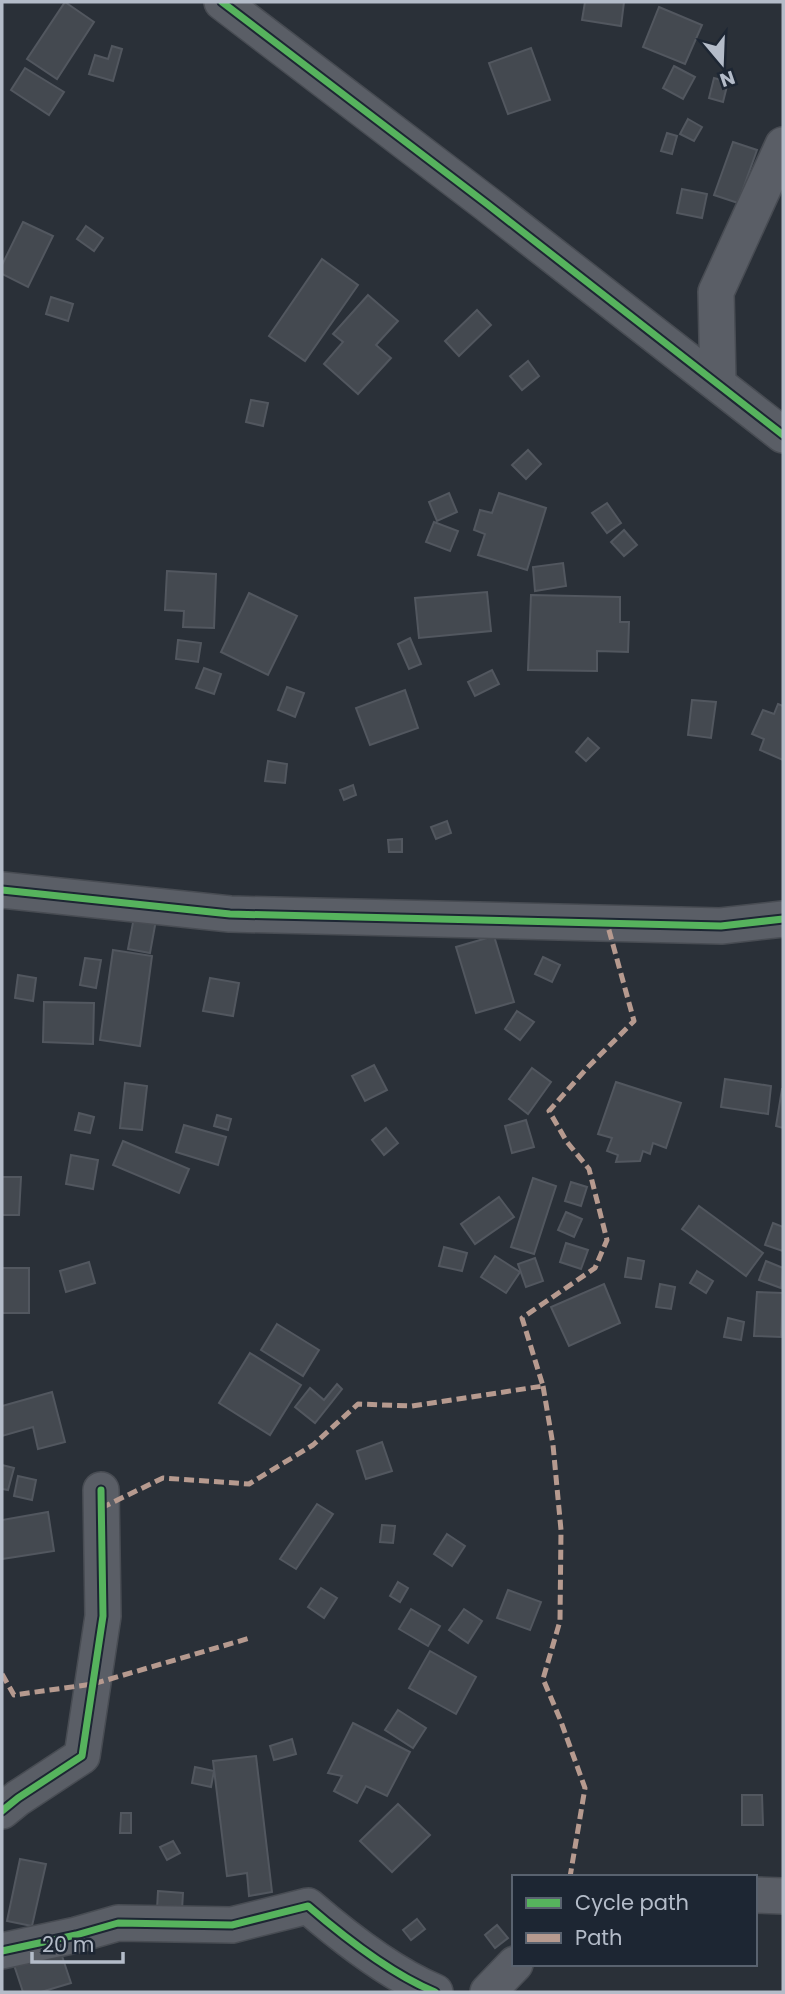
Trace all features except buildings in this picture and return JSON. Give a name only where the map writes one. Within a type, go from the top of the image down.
[{"type":"street","points":[[222,2],[783,435]]},
{"type":"street","points":[[718,383],[716,292],[783,145]]},
{"type":"street","points":[[2,890],[230,914],[720,926],[783,919]]},
{"type":"street","points":[[2,1811],[82,1756],[103,1616],[101,1490]]},
{"type":"street","points":[[757,1895],[783,1896]]},
{"type":"street","points":[[2,1951],[118,1923],[232,1925],[308,1906],[327,1923],[394,1971],[435,1992]]},
{"type":"street","points":[[488,1992],[513,1966]]},
{"type":"marked path","points":[[101,1508],[163,1478],[249,1484],[313,1445],[358,1404],[412,1406],[543,1386],[522,1318],[595,1268],[607,1240],[589,1169],[567,1142],[549,1111],[634,1021],[607,923]]},
{"type":"marked path","points":[[543,1386],[553,1445],[561,1530],[560,1621],[543,1679],[585,1788],[570,1875]]},
{"type":"marked path","points":[[2,1674],[14,1695],[93,1684],[250,1638]]},
{"type":"cycle path","points":[[222,2],[783,435]]},
{"type":"cycle path","points":[[2,890],[230,914],[721,926],[783,919]]},
{"type":"cycle path","points":[[2,1811],[82,1756],[103,1616],[101,1490]]},
{"type":"cycle path","points":[[2,1951],[118,1923],[232,1925],[308,1906],[385,1965],[435,1992]]}]
